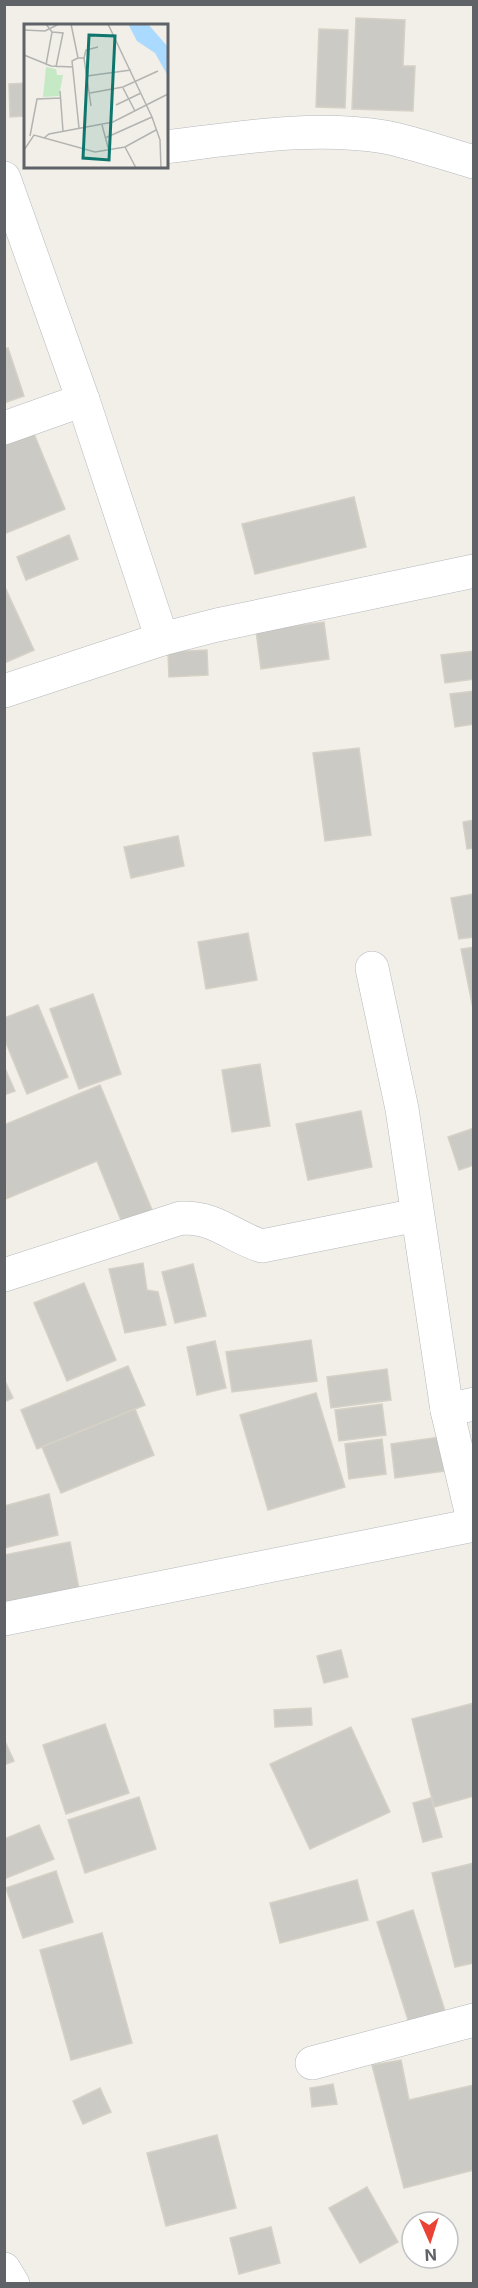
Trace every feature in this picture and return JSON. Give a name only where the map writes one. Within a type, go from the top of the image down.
[{"type":"street","points":[[168,147],[264,135],[332,132],[386,138],[474,162]]},
{"type":"street","points":[[4,167],[24,165]]},
{"type":"street","points":[[4,178],[83,400],[162,639]]},
{"type":"street","points":[[4,428],[83,400]]},
{"type":"street","points":[[4,691],[162,639],[217,624],[474,571]]},
{"type":"street","points":[[4,1619],[474,1524],[460,1407],[417,1215],[393,1056],[372,968]]},
{"type":"street","points":[[4,1275],[181,1218],[211,1220],[248,1242],[262,1246],[417,1215]]},
{"type":"street","points":[[312,2063],[474,2020]]},
{"type":"street","points":[[4,2269],[13,2283]]},
{"type":"building","points":[[356,18],[405,20],[403,66],[415,66],[413,111],[352,109]]},
{"type":"building","points":[[319,29],[348,30],[345,108],[316,107]]},
{"type":"building","points":[[24,83],[24,116],[10,117],[9,84]]},
{"type":"building","points":[[8,348],[24,396],[4,403],[4,349]]},
{"type":"building","points":[[32,429],[65,509],[4,534],[4,440]]},
{"type":"building","points":[[354,497],[366,547],[255,574],[242,524]]},
{"type":"building","points":[[69,535],[78,559],[26,580],[17,557]]},
{"type":"building","points":[[4,585],[34,650],[4,663]]},
{"type":"building","points":[[324,622],[329,659],[261,669],[256,631]]},
{"type":"building","points":[[207,650],[208,675],[169,677],[168,652]]},
{"type":"building","points":[[474,651],[474,679],[445,683],[441,655]]},
{"type":"building","points":[[474,691],[474,724],[455,727],[450,694]]},
{"type":"building","points":[[359,748],[371,835],[325,841],[313,753]]},
{"type":"building","points":[[474,820],[474,848],[467,849],[463,822]]},
{"type":"building","points":[[178,836],[184,866],[131,878],[124,847]]},
{"type":"building","points":[[474,894],[474,937],[459,939],[451,898]]},
{"type":"building","points":[[248,933],[257,980],[206,989],[198,942]]},
{"type":"building","points":[[474,947],[474,1013],[461,949]]},
{"type":"building","points":[[93,994],[121,1074],[79,1089],[50,1009]]},
{"type":"building","points":[[38,1005],[68,1077],[27,1094],[4,1038],[4,1018]]},
{"type":"building","points":[[260,1064],[270,1126],[232,1132],[222,1070]]},
{"type":"building","points":[[4,1066],[15,1091],[4,1095]]},
{"type":"building","points":[[100,1085],[155,1217],[125,1230],[97,1161],[6,1199],[4,1125]]},
{"type":"building","points":[[361,1111],[372,1167],[308,1180],[296,1124]]},
{"type":"building","points":[[474,1128],[474,1165],[459,1170],[448,1137]]},
{"type":"building","points":[[143,1263],[147,1290],[158,1292],[166,1325],[125,1333],[109,1269]]},
{"type":"building","points":[[193,1264],[206,1316],[175,1323],[162,1272]]},
{"type":"building","points":[[84,1283],[116,1360],[67,1381],[34,1303]]},
{"type":"building","points":[[311,1340],[317,1381],[232,1392],[226,1352]]},
{"type":"building","points":[[215,1341],[226,1388],[197,1395],[187,1347]]},
{"type":"building","points":[[128,1366],[145,1405],[37,1449],[21,1410]]},
{"type":"building","points":[[387,1369],[391,1400],[331,1408],[327,1377]]},
{"type":"building","points":[[4,1379],[13,1398],[4,1402]]},
{"type":"building","points":[[316,1393],[345,1487],[268,1510],[240,1415]]},
{"type":"building","points":[[382,1404],[386,1435],[339,1441],[335,1410]]},
{"type":"building","points":[[135,1409],[154,1455],[61,1493],[42,1447]]},
{"type":"building","points":[[440,1437],[444,1471],[395,1478],[391,1444]]},
{"type":"building","points":[[382,1439],[386,1474],[349,1479],[345,1444]]},
{"type":"building","points":[[49,1494],[58,1535],[4,1548],[4,1506]]},
{"type":"building","points":[[70,1542],[80,1594],[4,1608],[4,1555]]},
{"type":"building","points":[[341,1650],[348,1677],[324,1683],[317,1656]]},
{"type":"building","points":[[474,1703],[474,1796],[434,1807],[412,1719]]},
{"type":"building","points":[[311,1708],[312,1725],[275,1727],[274,1710]]},
{"type":"building","points":[[105,1724],[129,1793],[66,1814],[43,1745]]},
{"type":"building","points":[[351,1727],[390,1812],[310,1849],[270,1764]]},
{"type":"building","points":[[4,1739],[14,1761],[4,1765]]},
{"type":"building","points":[[139,1797],[156,1849],[85,1873],[68,1820]]},
{"type":"building","points":[[431,1798],[442,1837],[423,1842],[413,1803]]},
{"type":"building","points":[[39,1825],[54,1859],[4,1879],[4,1839]]},
{"type":"building","points":[[474,1863],[474,1963],[455,1967],[432,1873]]},
{"type":"building","points":[[56,1871],[73,1922],[23,1938],[6,1888]]},
{"type":"building","points":[[357,1880],[368,1920],[280,1943],[270,1903]]},
{"type":"building","points":[[413,1910],[445,2011],[409,2023],[377,1922]]},
{"type":"building","points":[[102,1933],[132,2043],[71,2060],[40,1950]]},
{"type":"building","points":[[401,2060],[409,2100],[474,2085],[474,2170],[404,2188],[372,2065]]},
{"type":"building","points":[[333,2084],[337,2104],[312,2107],[310,2088]]},
{"type":"building","points":[[100,2088],[111,2112],[83,2124],[73,2101]]},
{"type":"building","points":[[217,2135],[236,2208],[166,2226],[147,2153]]},
{"type":"building","points":[[367,2187],[398,2242],[360,2263],[329,2208]]},
{"type":"building","points":[[271,2227],[280,2263],[239,2274],[230,2238]]}]
